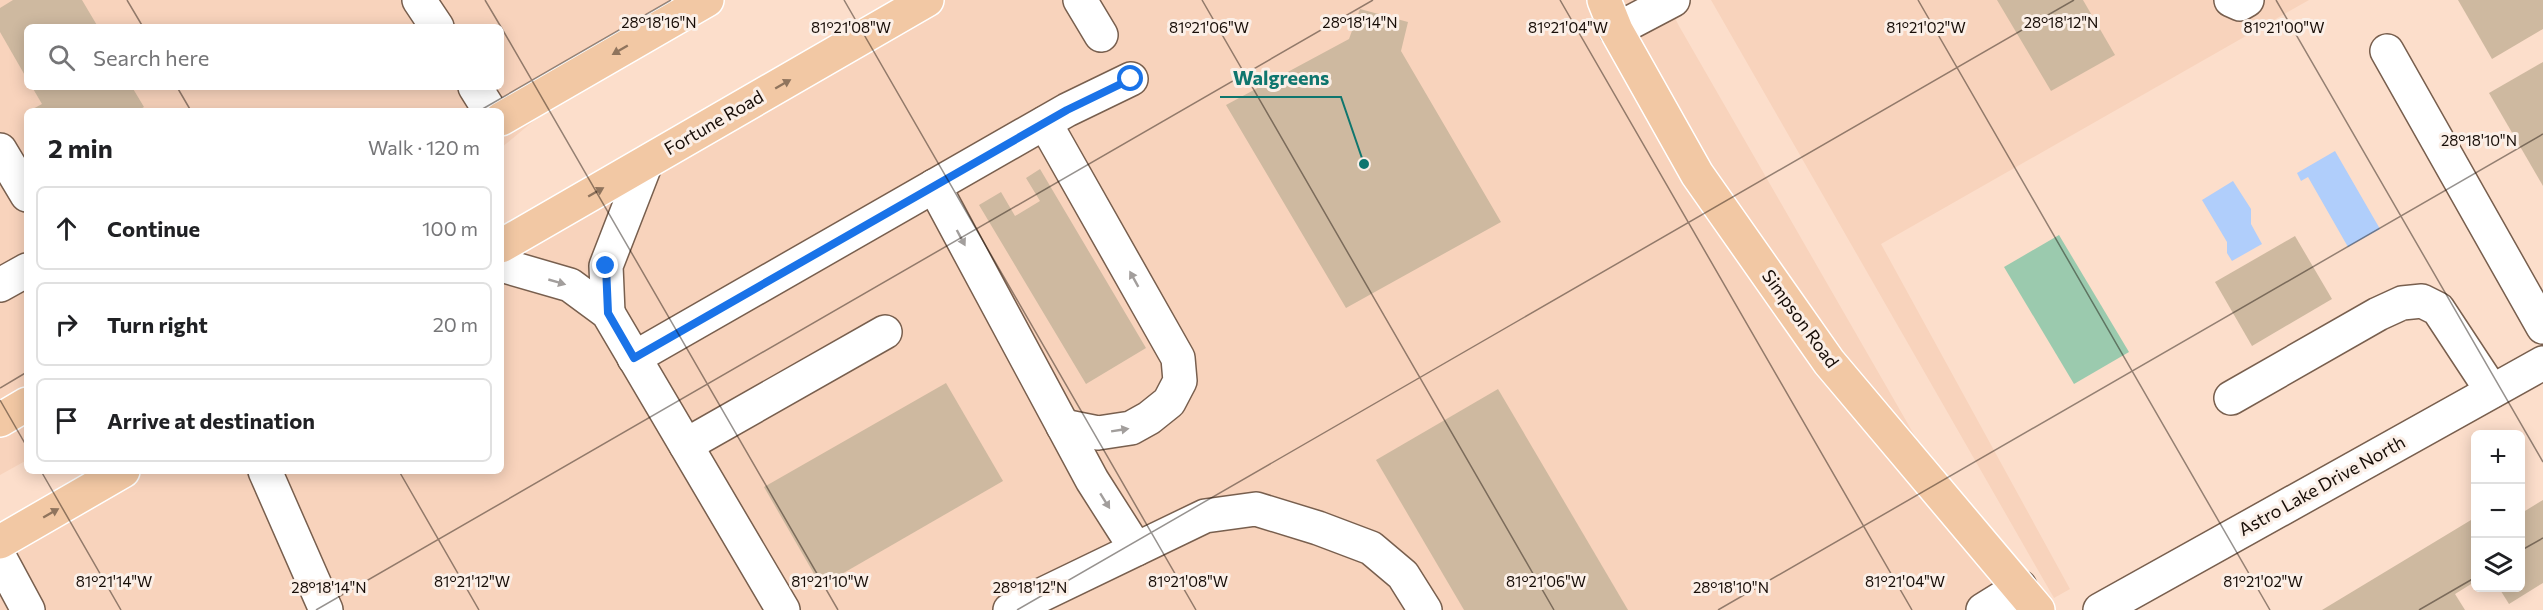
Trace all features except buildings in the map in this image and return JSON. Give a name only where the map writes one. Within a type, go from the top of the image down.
[{"type":"main road","points":[[504,117],[707,0]]},
{"type":"main road","name":"Fortune Road","points":[[504,244],[927,0]]},
{"type":"main road","name":"Simpson Road","points":[[1604,0],[1616,30],[1697,174],[1829,362],[2029,599]]},
{"type":"main road","points":[[0,420],[24,406]]},
{"type":"main road","points":[[0,542],[118,474]]},
{"type":"street","points":[[419,0],[434,24]]},
{"type":"street","points":[[1080,0],[1101,35]]},
{"type":"street","points":[[1616,30],[1673,0]]},
{"type":"street","points":[[2231,0],[2240,4],[2247,0]]},
{"type":"street","points":[[2387,51],[2543,327]]},
{"type":"street","points":[[634,358],[1045,123],[1131,79]]},
{"type":"street","points":[[477,90],[488,108]]},
{"type":"street","points":[[1045,123],[1178,358],[1180,381],[1169,402],[1131,428],[1098,433],[1062,426]]},
{"type":"street","points":[[0,150],[24,190]]},
{"type":"street","points":[[608,313],[606,266],[646,163]]},
{"type":"street","points":[[934,186],[1092,480],[1136,549]]},
{"type":"street","points":[[504,266],[570,285],[608,313],[783,610]]},
{"type":"street","points":[[0,285],[24,272]]},
{"type":"street","points":[[2232,398],[2378,314],[2402,303],[2422,301],[2438,309],[2492,391]]},
{"type":"street","points":[[686,445],[885,332]]},
{"type":"street","name":"Astro Lake Drive North","points":[[2100,610],[2492,391],[2540,373]]},
{"type":"street","points":[[266,474],[326,610]]},
{"type":"street","points":[[1010,610],[1205,516],[1256,509],[1318,528],[1371,548],[1403,575],[1425,610]]},
{"type":"street","points":[[0,558],[28,610]]},
{"type":"street","points":[[1983,610],[2029,599]]},
{"type":"shaded area","points":[[0,0],[719,0],[586,77],[504,145],[504,108],[24,108],[24,462],[0,475]]},
{"type":"shaded area","points":[[912,0],[1666,0],[2015,610],[0,610],[0,526],[91,474],[504,474],[504,235]]},
{"type":"shaded area","points":[[1711,0],[2309,0],[1881,244],[2070,589],[2054,598]]},
{"type":"green space","points":[[2059,235],[2129,352],[2074,384],[2004,267]]},
{"type":"water","points":[[2335,151],[2380,229],[2348,247],[2308,177],[2301,181],[2297,173]]},
{"type":"water","points":[[2233,181],[2251,209],[2251,224],[2262,244],[2232,261],[2227,253],[2227,242],[2202,200]]},
{"type":"place","name":"Walgreens","points":[[1364,164]]},
{"type":"route","points":[[606,266],[608,313],[634,358],[1067,110],[1131,79]]}]
